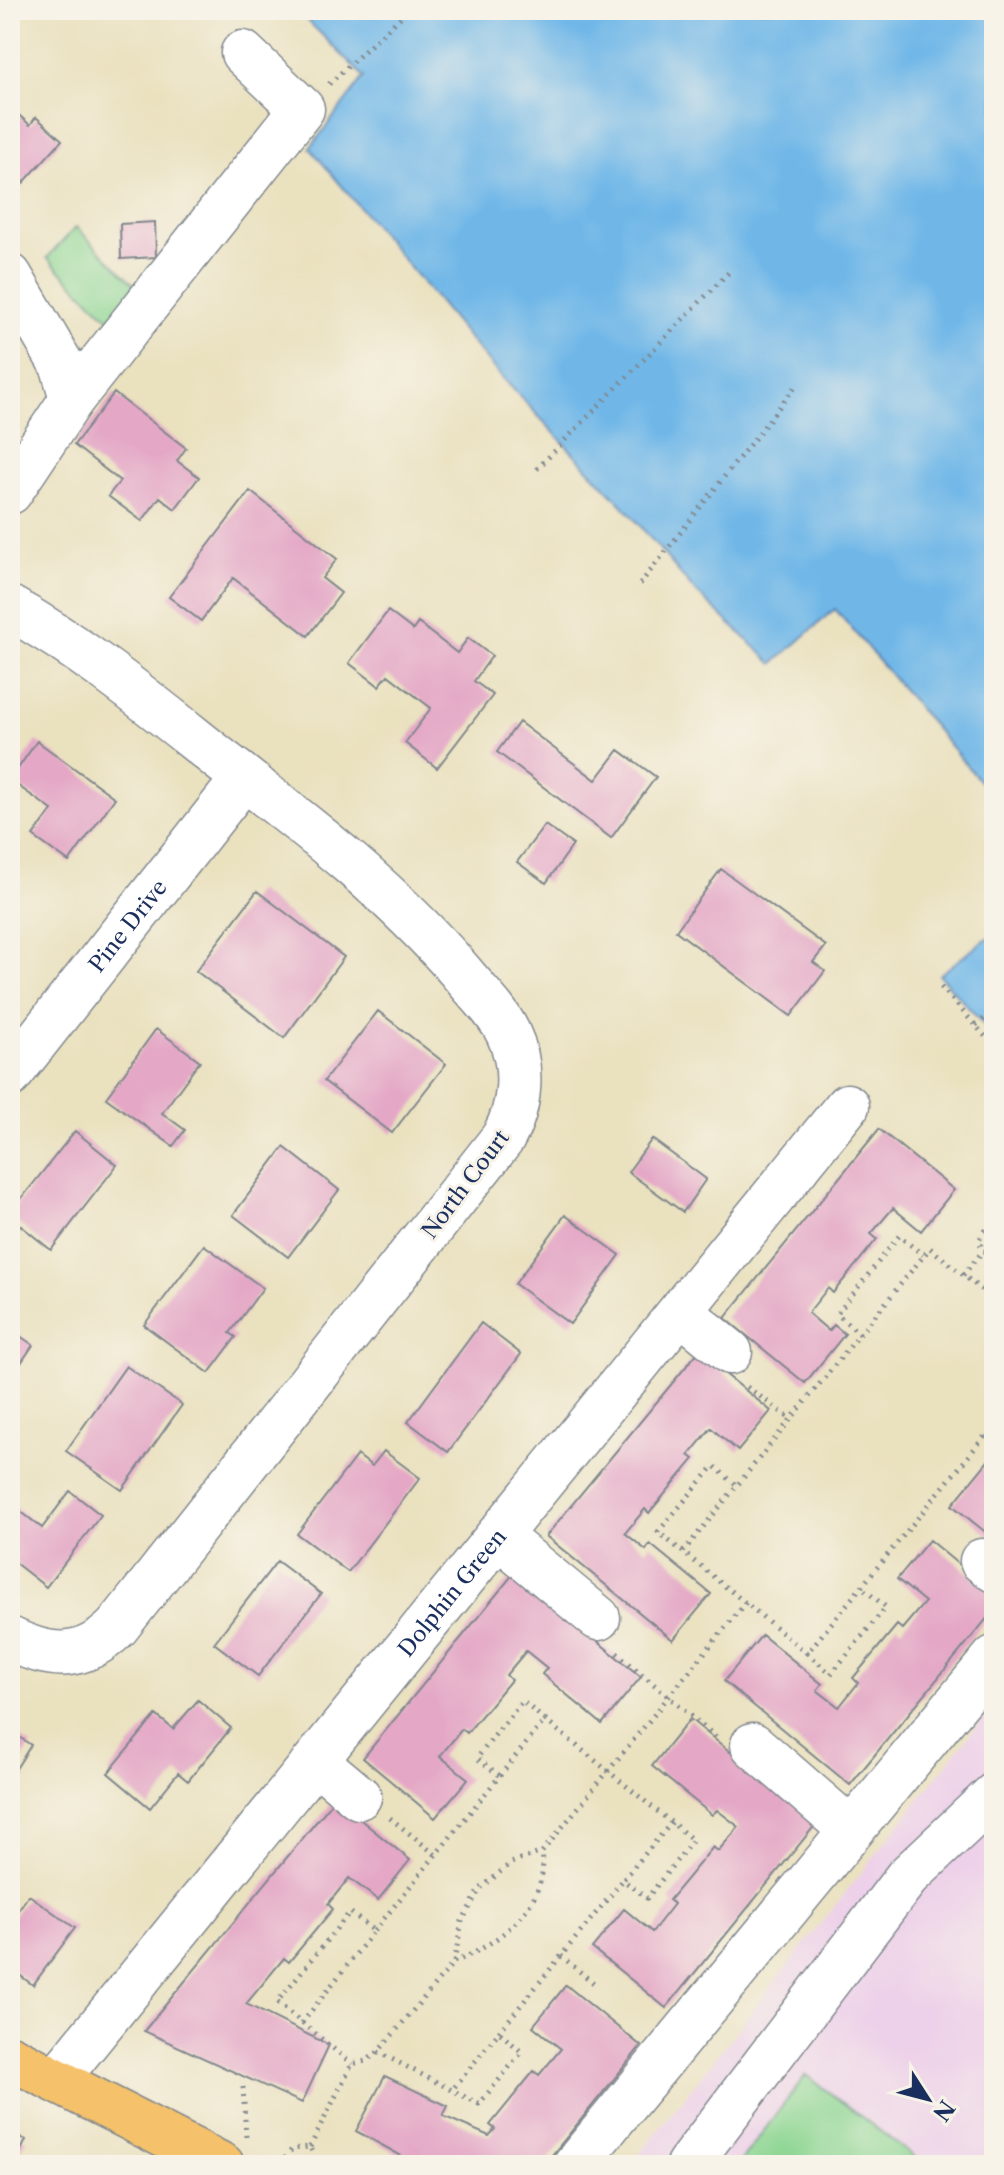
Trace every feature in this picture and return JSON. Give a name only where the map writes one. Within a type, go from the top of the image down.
[{"type":"main road","points":[[10,2057],[56,2080],[234,2151]]},
{"type":"street","points":[[10,492],[72,399],[302,109],[243,53]]},
{"type":"street","points":[[10,276],[63,367],[72,399]]},
{"type":"street","name":"North Court","points":[[10,608],[67,640],[358,868],[415,919],[496,1014],[513,1044],[519,1071],[513,1116],[498,1145],[117,1627],[97,1645],[76,1654],[57,1656],[36,1651],[10,1639]]},
{"type":"street","name":"Pine Drive","points":[[10,1075],[244,778]]},
{"type":"street","name":"Dolphin Green","points":[[56,2080],[847,1106]]},
{"type":"street","points":[[681,1312],[730,1352]]},
{"type":"street","points":[[500,1537],[598,1618]]},
{"type":"street","points":[[575,2165],[994,1658]]},
{"type":"street","points":[[753,1745],[850,1829]]},
{"type":"street","points":[[316,1761],[370,1804]]},
{"type":"street","points":[[688,2165],[907,1877],[994,1795]]},
{"type":"path","points":[[302,109],[408,10]]},
{"type":"path","points":[[537,469],[731,270]]},
{"type":"path","points":[[640,584],[798,383]]},
{"type":"path","points":[[941,987],[994,1046]]},
{"type":"path","points":[[976,1025],[994,1011]]},
{"type":"path","points":[[983,1251],[979,1244],[980,1236],[985,1231],[994,1230]]},
{"type":"path","points":[[860,1334],[837,1314],[881,1258],[899,1236],[923,1255]]},
{"type":"path","points":[[683,1552],[930,1248],[993,1299]]},
{"type":"path","points":[[983,1251],[994,1252]]},
{"type":"path","points":[[963,1275],[983,1251]]},
{"type":"path","points":[[730,1352],[729,1373],[791,1419]]},
{"type":"path","points":[[807,1653],[994,1425]]},
{"type":"path","points":[[985,1436],[994,1442]]},
{"type":"path","points":[[736,1486],[714,1466],[658,1532],[831,1674],[886,1607],[861,1587]]},
{"type":"path","points":[[454,1962],[462,1921],[480,1889],[511,1863],[542,1852],[746,1602]]},
{"type":"path","points":[[598,1618],[589,1630],[742,1757],[753,1745]]},
{"type":"path","points":[[500,1776],[477,1758],[522,1701],[693,1840],[647,1898],[623,1880]]},
{"type":"path","points":[[302,2023],[545,1720]]},
{"type":"path","points":[[370,1804],[436,1855]]},
{"type":"path","points":[[452,2090],[672,1822]]},
{"type":"path","points":[[352,2064],[366,2061],[378,2052],[454,1962],[484,1949],[521,1916],[540,1878],[542,1852]]},
{"type":"path","points":[[352,2064],[277,2002],[350,1912],[374,1931]]},
{"type":"path","points":[[561,1956],[596,1985]]},
{"type":"path","points":[[378,2052],[479,2104],[522,2052],[499,2032]]},
{"type":"path","points":[[317,2165],[310,2147],[352,2064]]},
{"type":"path","points":[[234,2151],[243,2087]]},
{"type":"path","points":[[285,2158],[292,2149],[310,2147]]},
{"type":"shaded area","points":[[994,1704],[994,2165],[631,2165]]},
{"type":"green space","points":[[76,227],[139,289],[109,319],[47,258]]},
{"type":"green space","points":[[806,2075],[925,2165],[738,2165]]},
{"type":"water","points":[[297,10],[994,10],[994,798],[835,609],[773,664],[692,588],[627,510],[496,371],[310,148],[364,77]]},
{"type":"water","points":[[994,933],[994,1036],[939,975]]},
{"type":"building","points":[[10,107],[30,125],[36,117],[62,140],[10,198]]},
{"type":"building","points":[[155,222],[156,257],[121,259],[120,224]]},
{"type":"building","points":[[114,393],[186,448],[177,461],[199,477],[175,509],[160,497],[142,521],[108,496],[120,481],[74,445]]},
{"type":"building","points":[[250,491],[337,559],[322,578],[341,593],[308,636],[233,578],[201,621],[169,597]]},
{"type":"building","points":[[388,611],[413,630],[418,623],[457,653],[468,638],[492,656],[474,681],[493,695],[437,768],[405,743],[431,708],[388,675],[379,686],[349,663]]},
{"type":"building","points":[[519,722],[596,780],[619,750],[656,777],[611,838],[497,752]]},
{"type":"building","points":[[37,741],[115,798],[69,862],[33,836],[52,810],[10,780]]},
{"type":"building","points":[[545,825],[573,845],[546,883],[517,862]]},
{"type":"building","points":[[721,869],[826,946],[813,962],[825,971],[791,1016],[676,931]]},
{"type":"building","points":[[257,891],[344,957],[284,1038],[196,971]]},
{"type":"building","points":[[378,1011],[446,1064],[392,1133],[324,1081]]},
{"type":"building","points":[[156,1029],[200,1061],[162,1113],[185,1130],[173,1146],[106,1098]]},
{"type":"building","points":[[879,1129],[954,1190],[921,1231],[893,1208],[871,1234],[877,1239],[833,1293],[828,1288],[808,1313],[829,1331],[834,1325],[845,1334],[805,1383],[725,1318]]},
{"type":"building","points":[[75,1131],[117,1165],[51,1250],[10,1217],[10,1213]]},
{"type":"building","points":[[652,1139],[706,1179],[683,1212],[628,1172]]},
{"type":"building","points":[[284,1147],[339,1190],[288,1257],[233,1215]]},
{"type":"building","points":[[565,1215],[620,1255],[570,1324],[515,1284]]},
{"type":"building","points":[[204,1245],[263,1288],[230,1333],[236,1337],[209,1373],[144,1325]]},
{"type":"building","points":[[481,1323],[521,1354],[448,1452],[408,1422]]},
{"type":"building","points":[[10,1329],[33,1345],[10,1379]]},
{"type":"building","points":[[698,1352],[771,1411],[738,1451],[711,1428],[689,1455],[694,1459],[649,1513],[645,1509],[625,1533],[646,1550],[650,1544],[711,1594],[673,1640],[546,1536]]},
{"type":"building","points":[[126,1366],[182,1405],[122,1490],[66,1451]]},
{"type":"building","points":[[384,1451],[420,1478],[348,1572],[297,1534],[357,1455],[372,1466]]},
{"type":"building","points":[[992,1456],[994,1458],[994,1539],[952,1505]]},
{"type":"building","points":[[70,1491],[101,1515],[46,1587],[10,1559],[10,1503],[42,1528]]},
{"type":"building","points":[[929,1540],[994,1594],[994,1610],[850,1785],[724,1681],[762,1635],[822,1684],[817,1690],[839,1707],[858,1683],[853,1678],[897,1625],[902,1629],[925,1602],[897,1579]]},
{"type":"building","points":[[277,1561],[321,1594],[258,1676],[214,1643]]},
{"type":"building","points":[[514,1573],[641,1677],[602,1724],[542,1674],[547,1668],[526,1651],[506,1675],[511,1680],[467,1733],[462,1729],[440,1756],[468,1779],[435,1818],[363,1758]]},
{"type":"building","points":[[198,1700],[231,1728],[188,1781],[178,1773],[150,1808],[108,1773],[156,1715],[173,1729]]},
{"type":"building","points":[[690,1719],[817,1823],[666,2008],[592,1948],[624,1909],[652,1932],[674,1904],[669,1900],[713,1847],[718,1851],[739,1827],[717,1810],[712,1815],[652,1766]]},
{"type":"building","points":[[10,1731],[31,1745],[10,1778]]},
{"type":"building","points":[[335,1799],[410,1860],[378,1900],[349,1878],[328,1904],[333,1909],[289,1962],[284,1958],[246,2004],[329,2045],[302,2103],[144,2031]]},
{"type":"building","points":[[29,1895],[75,1928],[33,1985],[10,1968],[10,1914],[13,1917]]},
{"type":"building","points":[[566,1985],[641,2046],[544,2165],[418,2165],[356,2131],[385,2076],[448,2106],[443,2116],[489,2136],[495,2129],[490,2125],[534,2071],[539,2075],[561,2049],[533,2026]]},
{"type":"building","points":[[10,2132],[26,2140],[14,2165],[10,2165]]}]
